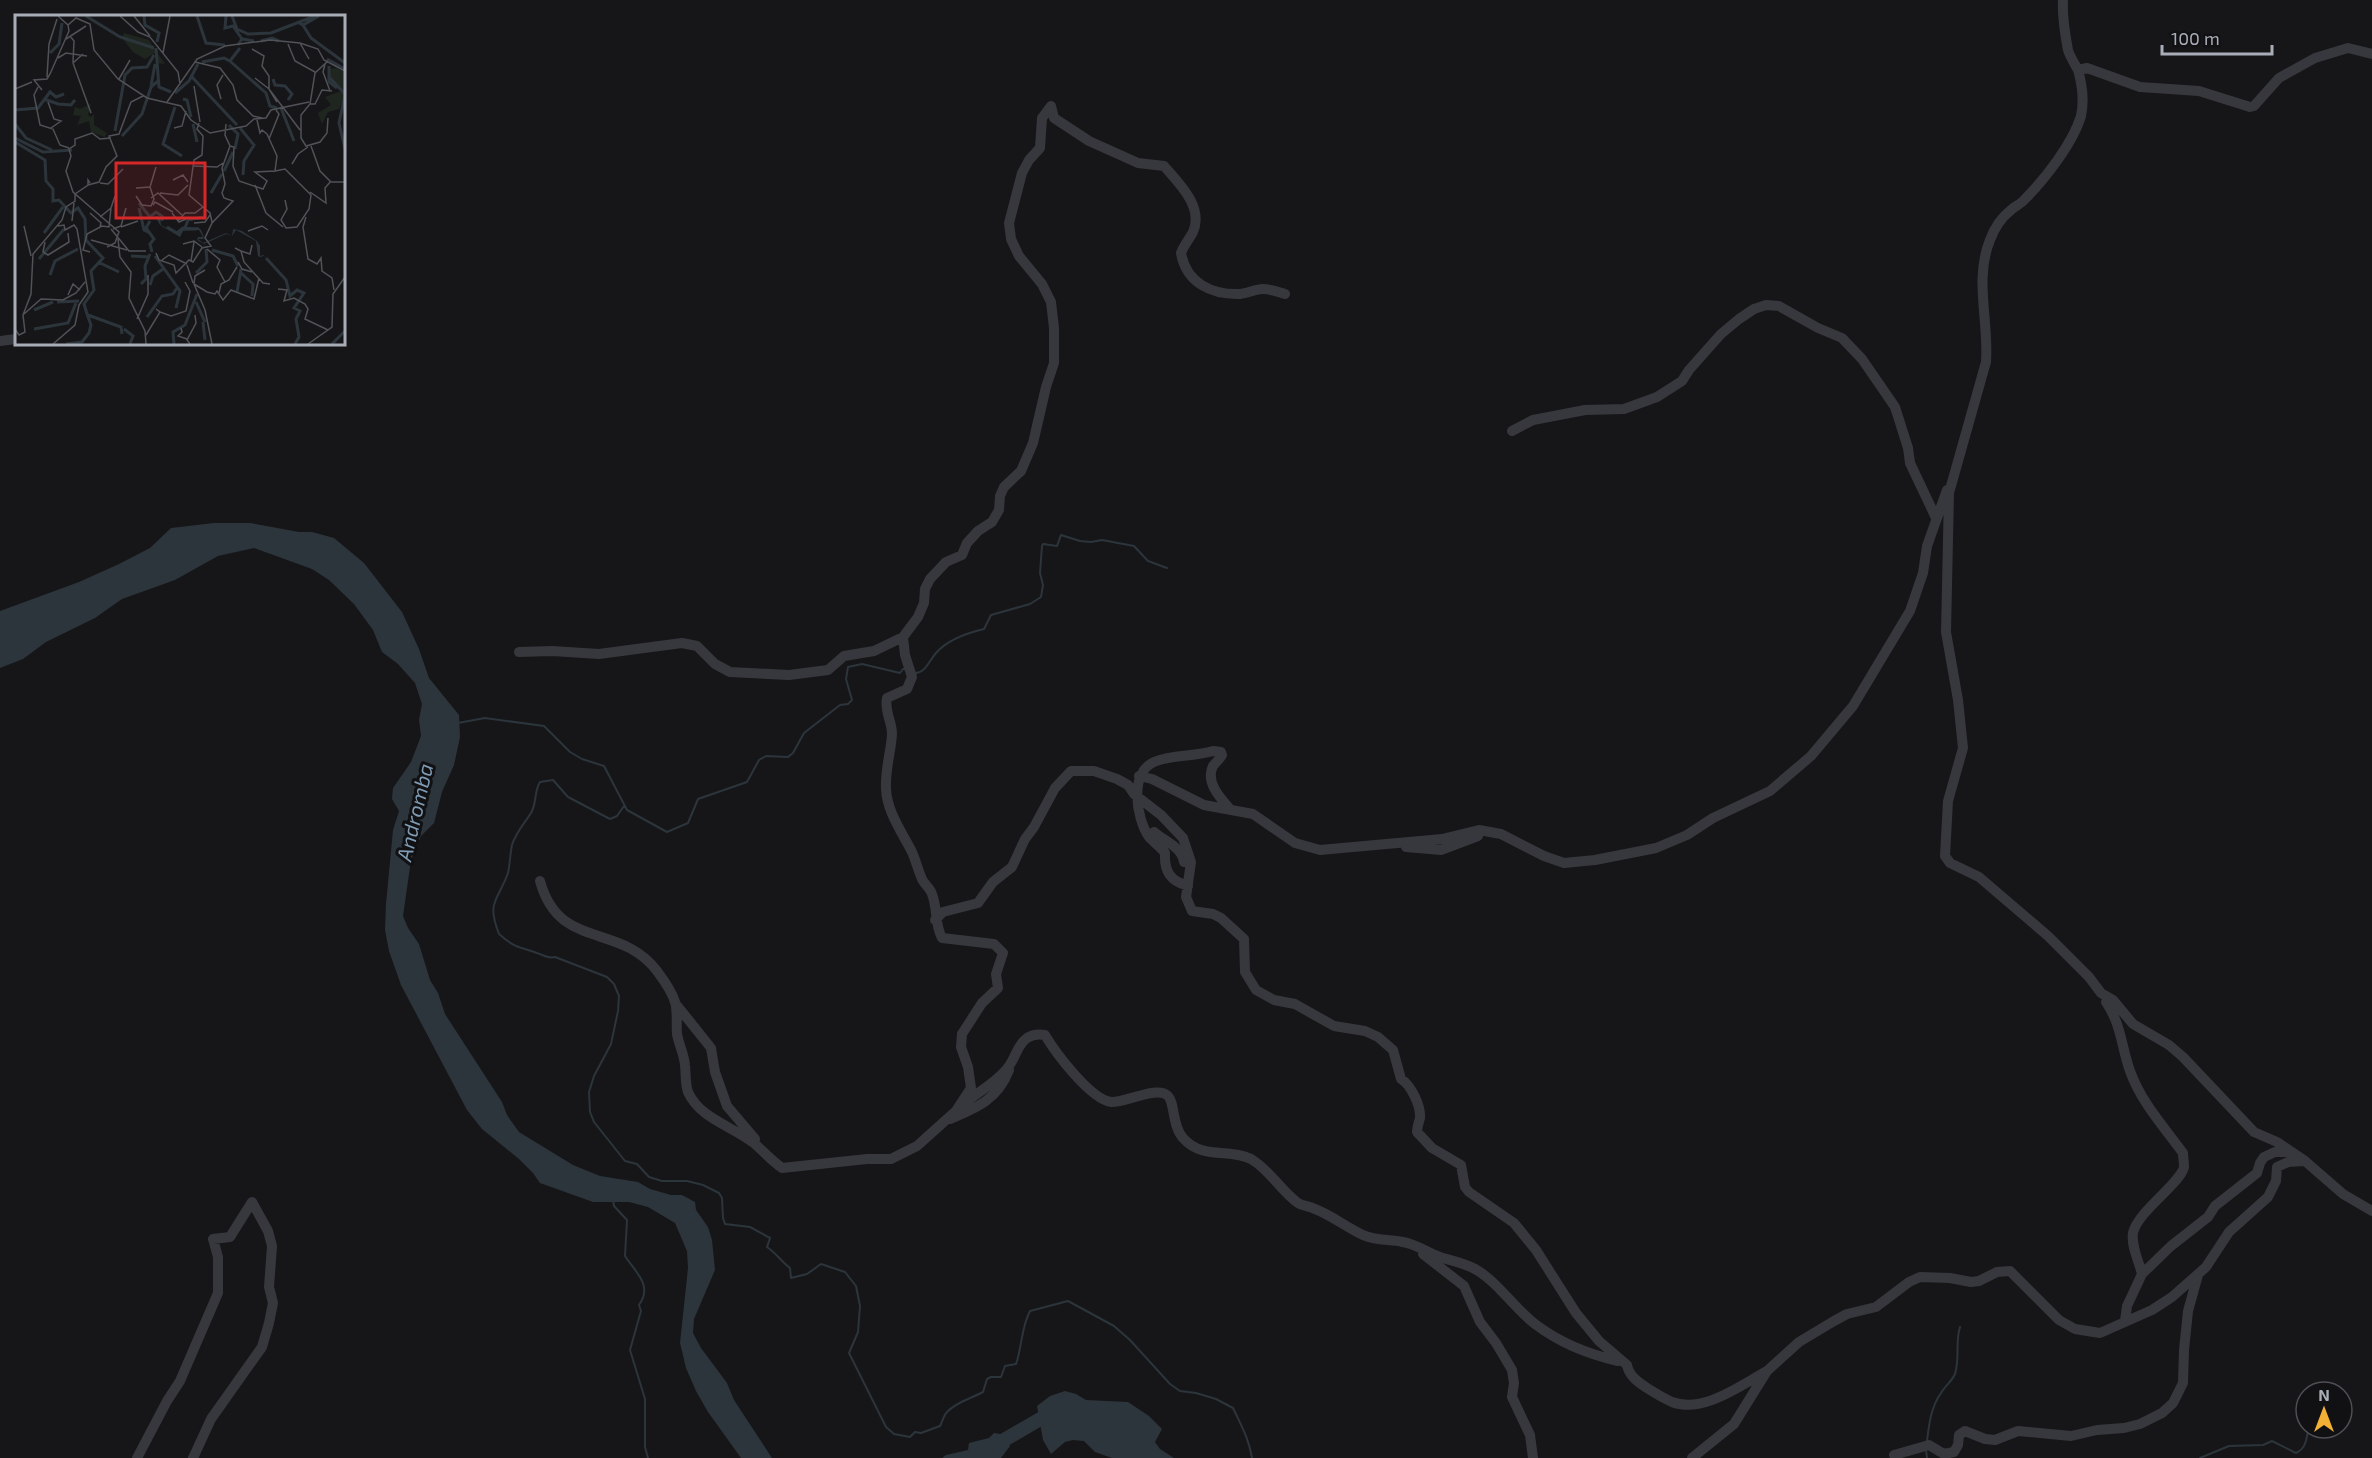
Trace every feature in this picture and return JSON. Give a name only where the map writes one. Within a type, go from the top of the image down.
[{"type":"street","points":[[2063,0],[2062,14],[2068,51],[2078,70],[2083,104],[2069,141],[2024,201],[2010,210],[2000,221],[1990,239],[1983,266],[1986,362],[1949,493],[1946,632],[1958,700],[1963,748],[1948,801],[1945,856],[1950,864],[1979,877],[2048,936],[2089,977],[2101,993],[2119,1026],[2130,1071],[2138,1088],[2157,1121],[2182,1153],[2184,1169],[2146,1211],[2134,1231],[2136,1259],[2142,1274]]},
{"type":"street","points":[[2078,70],[2087,68],[2140,87],[2199,91],[2250,107],[2254,106],[2279,78],[2315,58],[2348,48],[2372,54]]},
{"type":"street","points":[[519,652],[552,651],[599,654],[682,643],[697,646],[715,664],[730,672],[789,675],[828,670],[844,656],[874,651],[903,637],[918,617],[924,603],[925,588],[930,579],[946,562],[962,555],[967,543],[978,531],[992,522],[999,510],[1000,496],[1004,487],[1021,471],[1033,443],[1054,363],[1054,328],[1051,302],[1042,284],[1019,256],[1011,239],[1009,223],[1022,173],[1029,160],[1040,148],[1042,118],[1051,106],[1054,118],[1089,141],[1138,163],[1164,166],[1182,186],[1192,203],[1194,212],[1192,234],[1181,253],[1186,270],[1192,279],[1213,291],[1238,294],[1262,289],[1285,294]]},
{"type":"street","points":[[1512,431],[1533,420],[1585,410],[1624,409],[1663,394],[1682,381],[1721,334],[1739,319],[1754,309],[1766,305],[1779,306],[1818,328],[1842,338],[1862,359],[1895,407],[1908,448],[1910,463],[1936,518]]},
{"type":"street","points":[[0,341],[15,339]]},
{"type":"street","points":[[1139,776],[1152,779],[1204,805],[1253,814],[1295,843],[1320,850],[1385,845],[1441,849],[1490,832],[1502,834],[1544,856],[1564,863],[1595,860],[1656,848],[1687,835],[1713,818],[1770,791],[1817,751],[1853,706],[1910,611],[1923,573],[1927,546],[1953,477]]},
{"type":"street","points":[[903,637],[905,655],[912,677],[907,689],[887,698],[885,706],[892,729],[892,742],[886,766],[886,791],[894,820],[913,855],[922,880],[931,890],[936,905],[936,927],[942,938],[994,944],[1003,952],[996,974],[998,988],[982,1003],[962,1034],[961,1047],[968,1067],[971,1088],[956,1111]]},
{"type":"street","points":[[1188,885],[1174,881],[1168,874],[1165,862],[1166,853],[1149,837],[1138,797],[1139,776],[1153,763],[1174,757],[1218,751],[1222,754],[1213,767],[1212,784],[1231,810]]},
{"type":"street","points":[[935,920],[943,912],[978,903],[993,882],[1012,867],[1025,839],[1055,788],[1071,771],[1082,770],[1107,774],[1128,785],[1183,838],[1191,862],[1186,897],[1192,911],[1213,914],[1221,918],[1244,939],[1245,972],[1256,990],[1274,1000],[1295,1004],[1334,1026],[1365,1031],[1388,1044],[1394,1050],[1401,1079],[1409,1084],[1416,1098],[1420,1117],[1417,1132],[1431,1148],[1461,1165],[1465,1187],[1469,1192],[1514,1223],[1536,1250],[1576,1312],[1605,1349],[1627,1365],[1628,1373],[1640,1384],[1673,1402],[1690,1404],[1706,1402],[1767,1371],[1799,1342],[1847,1314],[1876,1307],[1909,1282],[1920,1277],[1950,1278],[1971,1282],[1979,1281],[1997,1272],[2010,1271],[2059,1320],[2074,1329],[2100,1333],[2152,1310],[2172,1297],[2206,1267],[2229,1232],[2268,1197],[2276,1181],[2277,1167],[2288,1162],[2305,1161]]},
{"type":"street","points":[[1144,825],[1178,850],[1183,856],[1188,873]]},
{"type":"street","points":[[540,881],[545,899],[561,918],[573,927],[594,936],[614,939],[638,952],[657,971],[675,1002],[711,1048],[715,1072],[728,1106],[757,1140],[761,1150]]},
{"type":"street","points":[[2101,993],[2113,1000],[2133,1024],[2169,1045],[2183,1057],[2254,1132],[2277,1142],[2292,1152],[2343,1194],[2372,1211]]},
{"type":"street","points":[[675,1002],[687,1090],[703,1113],[724,1123],[782,1168],[867,1159],[891,1159],[917,1146],[1011,1064]]},
{"type":"street","points":[[944,1121],[977,1108],[997,1091],[1005,1081],[1018,1047],[1037,1034],[1045,1035],[1058,1057],[1096,1096],[1111,1102],[1162,1092],[1171,1101],[1173,1117],[1183,1138],[1195,1148],[1251,1159],[1279,1182],[1300,1204],[1315,1209],[1374,1239],[1405,1242],[1476,1269],[1520,1308],[1534,1324],[1559,1341],[1593,1355],[1623,1362]]},
{"type":"street","points":[[2125,1321],[2127,1306],[2142,1274],[2171,1246],[2208,1217],[2216,1206],[2257,1173],[2259,1162],[2264,1157],[2275,1152],[2292,1152]]},
{"type":"street","points":[[137,1458],[180,1381],[218,1293],[218,1257],[213,1239],[230,1237],[252,1202],[268,1231],[272,1246],[268,1287],[273,1303],[269,1323],[262,1347],[211,1419],[193,1458]]},
{"type":"street","points":[[1417,1247],[1443,1271],[1464,1286],[1480,1322],[1496,1342],[1512,1370],[1512,1397],[1530,1435],[1533,1458]]},
{"type":"street","points":[[1894,1455],[1924,1446],[1944,1454],[1954,1452],[1958,1445],[1959,1435],[1965,1431],[1984,1439],[1995,1440],[2018,1431],[2071,1436],[2140,1424],[2162,1413],[2173,1403],[2183,1383],[2188,1311],[2198,1275]]},
{"type":"street","points":[[1692,1458],[1734,1424],[1767,1371]]},
{"type":"water","points":[[214,523],[250,523],[299,532],[312,532],[334,538],[364,563],[402,612],[429,678],[459,715],[460,737],[454,765],[442,792],[434,823],[421,836],[411,860],[403,916],[419,944],[430,980],[438,993],[445,1014],[519,1132],[573,1165],[600,1176],[638,1182],[650,1189],[671,1195],[682,1195],[695,1202],[696,1210],[708,1227],[712,1240],[715,1270],[694,1319],[693,1333],[701,1348],[727,1383],[734,1400],[772,1458],[741,1458],[708,1412],[686,1368],[680,1343],[688,1268],[687,1251],[675,1223],[648,1207],[629,1202],[593,1202],[540,1183],[519,1159],[482,1129],[467,1110],[401,985],[389,951],[385,930],[393,830],[399,811],[392,799],[393,788],[411,762],[421,736],[419,720],[422,704],[415,683],[398,664],[382,652],[373,630],[354,604],[329,580],[312,569],[254,548],[218,556],[175,580],[122,599],[95,618],[46,642],[23,659],[0,668],[0,611],[79,582],[119,564],[150,548],[171,528]]},
{"type":"water","points":[[1065,1391],[1086,1400],[1128,1402],[1149,1416],[1162,1429],[1155,1442],[1160,1449],[1174,1458],[1112,1458],[1095,1452],[1084,1441],[1073,1440],[1065,1442],[1051,1454],[1043,1440],[1037,1406],[1050,1396]]},
{"type":"water","points":[[994,1433],[1006,1435],[1010,1446],[1001,1458],[942,1458],[968,1450],[969,1443],[989,1438]]},
{"type":"waterway","points":[[916,673],[925,668],[936,653],[952,640],[984,629],[991,615],[1030,604],[1041,597],[1042,546],[1043,544],[1057,546],[1061,535],[1080,541],[1102,540],[1134,546],[1148,561],[1167,568]]},
{"type":"waterway","points":[[458,723],[485,718],[544,726],[570,752],[582,759],[604,766],[627,810],[667,832],[688,823],[698,799],[747,782],[759,760],[766,756],[788,757],[793,753],[804,733],[840,705],[848,704],[852,700],[846,679],[848,667],[862,664],[900,673],[905,669]]},
{"type":"waterway","points":[[624,806],[617,816],[610,819],[568,797],[553,780],[540,782],[533,809],[512,845],[508,873],[493,908],[499,934],[513,945],[548,957],[555,957],[607,977],[614,984],[619,996],[618,1011],[611,1044],[594,1076],[589,1092],[590,1112],[594,1122],[625,1161],[637,1164],[649,1177],[662,1181],[687,1181],[703,1185],[719,1193],[722,1198],[725,1224],[750,1227],[770,1238],[767,1247],[790,1268],[791,1278],[807,1274],[821,1264],[845,1272],[856,1286],[860,1306],[858,1332],[849,1353],[886,1427],[894,1434],[910,1437],[915,1432],[921,1433],[940,1426],[951,1409],[983,1392],[987,1379],[1001,1377],[1005,1366],[1016,1364],[1030,1311],[1068,1301],[1114,1326],[1170,1384],[1180,1391],[1216,1399],[1233,1408],[1247,1438],[1252,1458]]},
{"type":"waterway","points":[[613,1200],[614,1206],[627,1220],[625,1256],[644,1285],[643,1298],[639,1305],[641,1311],[630,1350],[645,1399],[645,1447],[648,1458]]},
{"type":"waterway","points":[[1927,1441],[1935,1404],[1955,1374],[1960,1327]]},
{"type":"waterway","name":"Andromba","points":[[973,1458],[1042,1418],[1055,1418]]},
{"type":"waterway","points":[[2200,1458],[2229,1446],[2263,1445],[2272,1441],[2296,1453],[2304,1446],[2306,1440]]},
{"type":"waterway","points":[[1926,1450],[1927,1458]]}]
